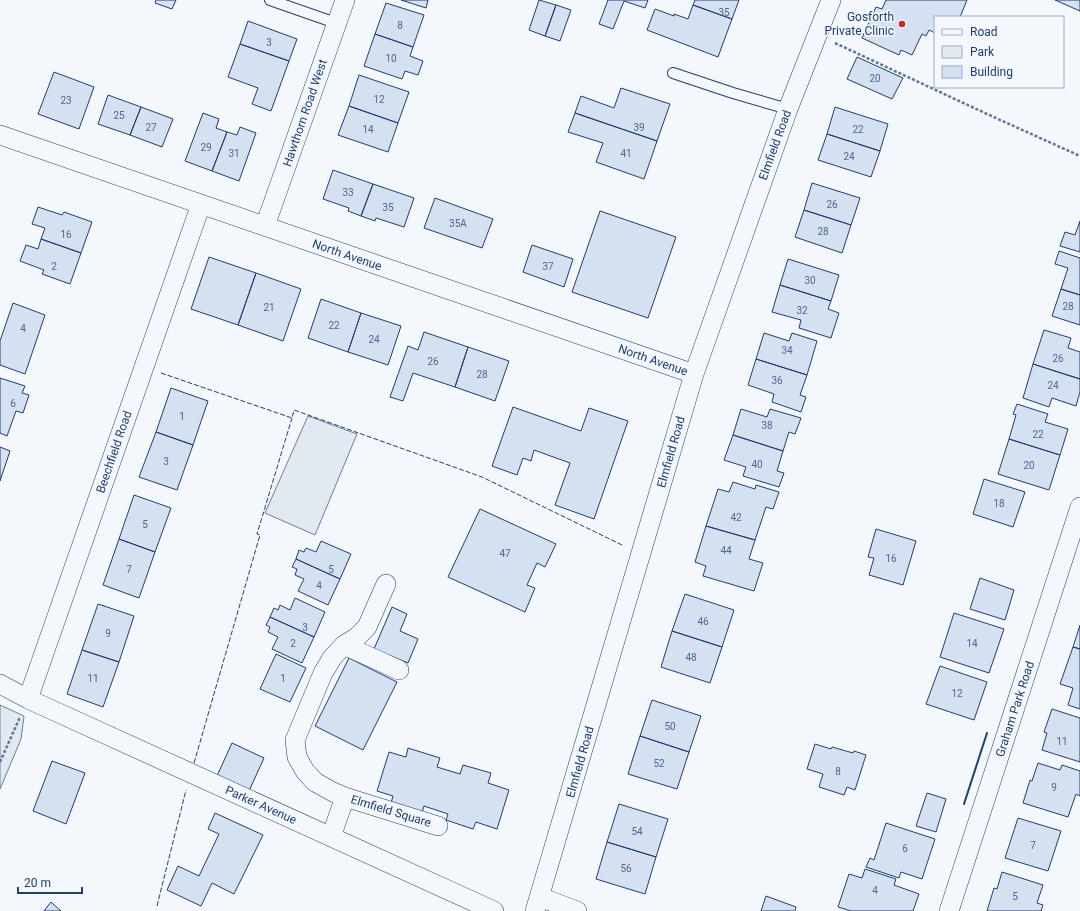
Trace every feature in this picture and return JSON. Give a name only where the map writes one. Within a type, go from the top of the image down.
[{"type":"street","name":"Hawthorn Road West","points":[[265,226],[344,0]]},
{"type":"street","name":"Elmfield Road","points":[[538,904],[694,374],[788,109],[816,34],[831,0]]},
{"type":"street","name":"North Avenue","points":[[0,135],[694,374]]},
{"type":"street","name":"Beechfield Road","points":[[28,699],[200,204]]},
{"type":"street","name":"Graham Park Road","points":[[949,911],[1080,507]]},
{"type":"street","name":"Elmfield Square","points":[[386,584],[367,627],[357,637],[344,645],[332,658],[323,673],[295,740],[297,757],[305,771],[315,782],[333,792],[438,826]]},
{"type":"street","points":[[344,645],[399,670]]},
{"type":"street","name":"Parker Avenue","points":[[0,684],[28,699],[494,911]]},
{"type":"street","name":"Elmfield Square","points":[[331,837],[345,797]]},
{"type":"street","points":[[538,904],[578,911]]},
{"type":"lane","points":[[270,0],[336,23]]},
{"type":"lane","points":[[673,73],[788,109]]},
{"type":"path","points":[[816,34],[1080,156]]},
{"type":"path","points":[[0,762],[28,699]]},
{"type":"green space","points":[[308,416],[357,434],[315,535],[265,513]]},
{"type":"green space","points":[[0,705],[24,716],[21,739],[0,789]]},
{"type":"building","points":[[156,0],[176,0],[172,9],[155,3]]},
{"type":"building","points":[[401,0],[428,0],[426,8]]},
{"type":"building","points":[[539,0],[556,5],[545,36],[529,30]]},
{"type":"building","points":[[608,0],[648,0],[645,8],[624,1],[613,29],[599,24]]},
{"type":"building","points":[[695,0],[739,0],[732,19],[693,5]]},
{"type":"building","name":"Gosforth Private Clinic","points":[[886,0],[967,0],[960,16],[934,16],[934,32],[929,30],[926,36],[922,34],[912,55],[901,50],[899,55],[862,38],[876,7],[882,9]]},
{"type":"building","points":[[1055,0],[1080,0],[1080,11]]},
{"type":"building","points":[[386,3],[424,15],[413,47],[375,34]]},
{"type":"building","points":[[556,5],[571,10],[560,41],[545,36]]},
{"type":"building","points":[[693,5],[732,19],[718,57],[647,30],[655,9],[688,19]]},
{"type":"building","points":[[248,21],[297,39],[289,61],[240,44]]},
{"type":"building","points":[[375,34],[413,47],[410,56],[423,61],[418,75],[405,71],[402,79],[364,66]]},
{"type":"building","points":[[240,44],[289,61],[271,111],[252,104],[258,88],[228,77]]},
{"type":"building","points":[[857,57],[903,78],[892,99],[847,79]]},
{"type":"building","points":[[54,72],[94,87],[79,129],[38,114]]},
{"type":"building","points":[[359,75],[409,92],[398,123],[349,106]]},
{"type":"building","points":[[621,88],[670,104],[657,141],[575,113],[581,96],[614,108]]},
{"type":"building","points":[[108,95],[141,107],[130,135],[98,124]]},
{"type":"building","points":[[349,106],[398,123],[388,152],[338,135]]},
{"type":"building","points":[[141,107],[173,119],[162,147],[130,135]]},
{"type":"building","points":[[835,107],[888,124],[880,151],[827,134]]},
{"type":"building","points":[[203,113],[219,119],[216,128],[227,132],[212,171],[185,161]]},
{"type":"building","points":[[575,113],[657,141],[644,179],[596,162],[603,143],[568,132]]},
{"type":"building","points":[[240,127],[256,133],[239,181],[212,171],[227,132],[237,135]]},
{"type":"building","points":[[827,134],[880,151],[871,177],[818,160]]},
{"type":"building","points":[[333,170],[373,184],[361,216],[348,211],[349,208],[323,199]]},
{"type":"building","points":[[812,183],[860,198],[851,225],[804,210]]},
{"type":"building","points":[[373,184],[414,198],[404,227],[376,218],[375,221],[361,216]]},
{"type":"building","points":[[435,198],[493,219],[482,248],[424,228]]},
{"type":"building","points":[[38,207],[62,215],[64,212],[92,222],[81,253],[41,239],[45,228],[32,224]]},
{"type":"building","points":[[804,210],[851,225],[842,253],[795,237]]},
{"type":"building","points":[[600,211],[676,237],[648,318],[572,292]]},
{"type":"building","points":[[1080,221],[1080,252],[1060,246],[1065,232],[1075,235]]},
{"type":"building","points":[[41,239],[81,253],[70,284],[42,274],[44,270],[20,261],[26,245],[38,249]]},
{"type":"building","points":[[532,245],[573,259],[564,287],[523,272]]},
{"type":"building","points":[[1059,251],[1080,258],[1080,295],[1061,289],[1068,268],[1055,264]]},
{"type":"building","points":[[209,257],[256,273],[238,325],[191,309]]},
{"type":"building","points":[[788,259],[839,275],[831,301],[780,285]]},
{"type":"building","points":[[256,273],[301,289],[283,341],[238,325]]},
{"type":"building","points":[[780,285],[831,301],[828,309],[839,313],[831,338],[799,328],[801,320],[772,312]]},
{"type":"building","points":[[1061,289],[1080,295],[1080,325],[1052,316]]},
{"type":"building","points":[[321,299],[361,313],[348,352],[308,338]]},
{"type":"building","points":[[13,303],[45,315],[25,374],[0,365],[0,341]]},
{"type":"building","points":[[361,313],[401,326],[388,365],[348,352]]},
{"type":"building","points":[[1044,330],[1071,338],[1068,348],[1080,352],[1080,379],[1033,364]]},
{"type":"building","points":[[424,332],[468,347],[455,387],[413,373],[403,401],[390,397],[408,346],[418,350]]},
{"type":"building","points":[[764,333],[789,341],[792,333],[817,341],[807,375],[756,359]]},
{"type":"building","points":[[468,347],[509,361],[495,401],[455,387]]},
{"type":"building","points":[[756,359],[807,375],[800,395],[806,397],[801,412],[772,402],[774,394],[748,385]]},
{"type":"building","points":[[1033,364],[1080,379],[1080,392],[1076,406],[1052,398],[1049,407],[1023,398]]},
{"type":"building","points":[[0,378],[25,386],[22,393],[29,395],[23,413],[16,411],[7,436],[0,433]]},
{"type":"building","points":[[171,388],[208,401],[193,445],[156,432]]},
{"type":"building","points":[[1017,404],[1048,414],[1045,422],[1068,429],[1060,455],[1009,439],[1016,415],[1013,414]]},
{"type":"building","points":[[513,407],[581,431],[589,408],[628,421],[594,519],[555,505],[570,463],[534,450],[531,461],[523,458],[517,475],[492,466]]},
{"type":"building","points":[[741,409],[767,417],[770,409],[801,418],[795,434],[789,432],[783,451],[733,435]]},
{"type":"building","points":[[156,432],[193,445],[177,490],[139,477]]},
{"type":"building","points":[[733,435],[783,451],[777,471],[784,473],[779,487],[743,476],[746,467],[724,460]]},
{"type":"building","points":[[1009,439],[1060,455],[1049,490],[998,474]]},
{"type":"building","points":[[0,447],[10,451],[0,481]]},
{"type":"building","points":[[984,479],[1025,492],[1013,527],[973,514]]},
{"type":"building","points":[[733,482],[755,489],[756,485],[779,492],[773,509],[766,507],[755,540],[706,526],[718,489],[729,492]]},
{"type":"building","points":[[134,495],[171,508],[155,552],[119,539]]},
{"type":"building","points":[[480,509],[556,544],[545,567],[537,563],[527,585],[535,588],[525,612],[448,577]]},
{"type":"building","points":[[706,526],[755,540],[749,559],[763,563],[754,591],[703,576],[706,566],[695,562]]},
{"type":"building","points":[[876,529],[916,541],[903,585],[869,575],[874,558],[868,557]]},
{"type":"building","points":[[119,539],[155,552],[139,598],[103,585]]},
{"type":"building","points":[[321,541],[351,554],[340,579],[296,559],[299,550],[304,552],[306,548],[316,552]]},
{"type":"building","points":[[296,559],[340,579],[328,605],[298,591],[304,579],[295,575],[297,569],[292,567]]},
{"type":"building","points":[[980,578],[1014,590],[1005,620],[970,609]]},
{"type":"building","points":[[685,594],[734,610],[722,647],[672,631]]},
{"type":"building","points":[[295,598],[325,612],[314,637],[270,617],[274,608],[278,610],[280,605],[290,610]]},
{"type":"building","points":[[98,604],[134,616],[119,662],[82,650]]},
{"type":"building","points":[[392,607],[407,614],[400,631],[418,639],[408,663],[374,649]]},
{"type":"building","points":[[954,613],[1004,629],[989,673],[940,657]]},
{"type":"building","points":[[270,617],[314,637],[302,663],[272,649],[278,637],[268,632],[270,627],[266,625]]},
{"type":"building","points":[[1080,625],[1080,649],[1073,647]]},
{"type":"building","points":[[672,631],[722,647],[710,683],[661,667]]},
{"type":"building","points":[[1073,647],[1080,649],[1080,709],[1068,705],[1073,688],[1060,684]]},
{"type":"building","points":[[82,650],[119,662],[103,707],[67,694]]},
{"type":"building","points":[[276,654],[306,668],[290,702],[260,689]]},
{"type":"building","points":[[349,658],[397,682],[363,750],[315,726]]},
{"type":"building","points":[[940,666],[987,682],[974,720],[926,704]]},
{"type":"building","points":[[652,700],[701,716],[689,752],[640,736]]},
{"type":"building","points":[[1052,709],[1080,718],[1080,762],[1042,750],[1047,733],[1044,732]]},
{"type":"building","points":[[640,736],[689,752],[677,789],[628,774]]},
{"type":"building","points":[[232,743],[264,758],[249,791],[217,776]]},
{"type":"building","points":[[815,744],[831,749],[832,747],[866,755],[855,790],[847,787],[844,795],[819,787],[823,774],[807,769]]},
{"type":"building","points":[[408,748],[440,758],[437,767],[460,774],[463,765],[491,773],[488,783],[509,790],[497,829],[476,822],[473,829],[446,820],[448,814],[424,806],[422,813],[391,803],[393,796],[377,791],[389,752],[406,757]]},
{"type":"building","points":[[52,761],[85,773],[66,824],[33,811]]},
{"type":"building","points":[[1038,763],[1060,770],[1062,765],[1080,771],[1080,796],[1076,794],[1068,817],[1023,803],[1030,780],[1032,781]]},
{"type":"building","points":[[927,793],[946,799],[936,832],[916,826]]},
{"type":"building","points":[[619,804],[668,819],[656,857],[607,842]]},
{"type":"building","points":[[215,813],[263,835],[234,894],[212,883],[201,906],[167,890],[178,866],[199,876],[219,834],[208,829]]},
{"type":"building","points":[[1018,818],[1061,831],[1048,871],[1005,858]]},
{"type":"building","points":[[886,823],[935,839],[922,879],[901,872],[899,878],[866,867],[870,858],[874,860]]},
{"type":"building","points":[[607,842],[656,857],[645,894],[596,879]]},
{"type":"building","points":[[865,869],[896,879],[894,885],[919,894],[913,911],[851,911],[838,907],[849,874],[862,878]]},
{"type":"building","points":[[1002,872],[1043,885],[1037,903],[1043,905],[1041,911],[987,911],[994,888],[997,889]]},
{"type":"building","points":[[766,896],[796,907],[795,911],[761,911]]},
{"type":"building","points":[[51,902],[61,911],[44,911]]},
{"type":"fence","points":[[161,373],[292,418],[294,410],[482,477],[622,545]]},
{"type":"fence","points":[[194,763],[260,535],[257,534],[292,418]]},
{"type":"fence","points":[[157,906],[186,790]]},
{"type":"wall","points":[[964,804],[987,733]]},
{"type":"place","name":"Gosforth Private Clinic","points":[[902,24]]}]
